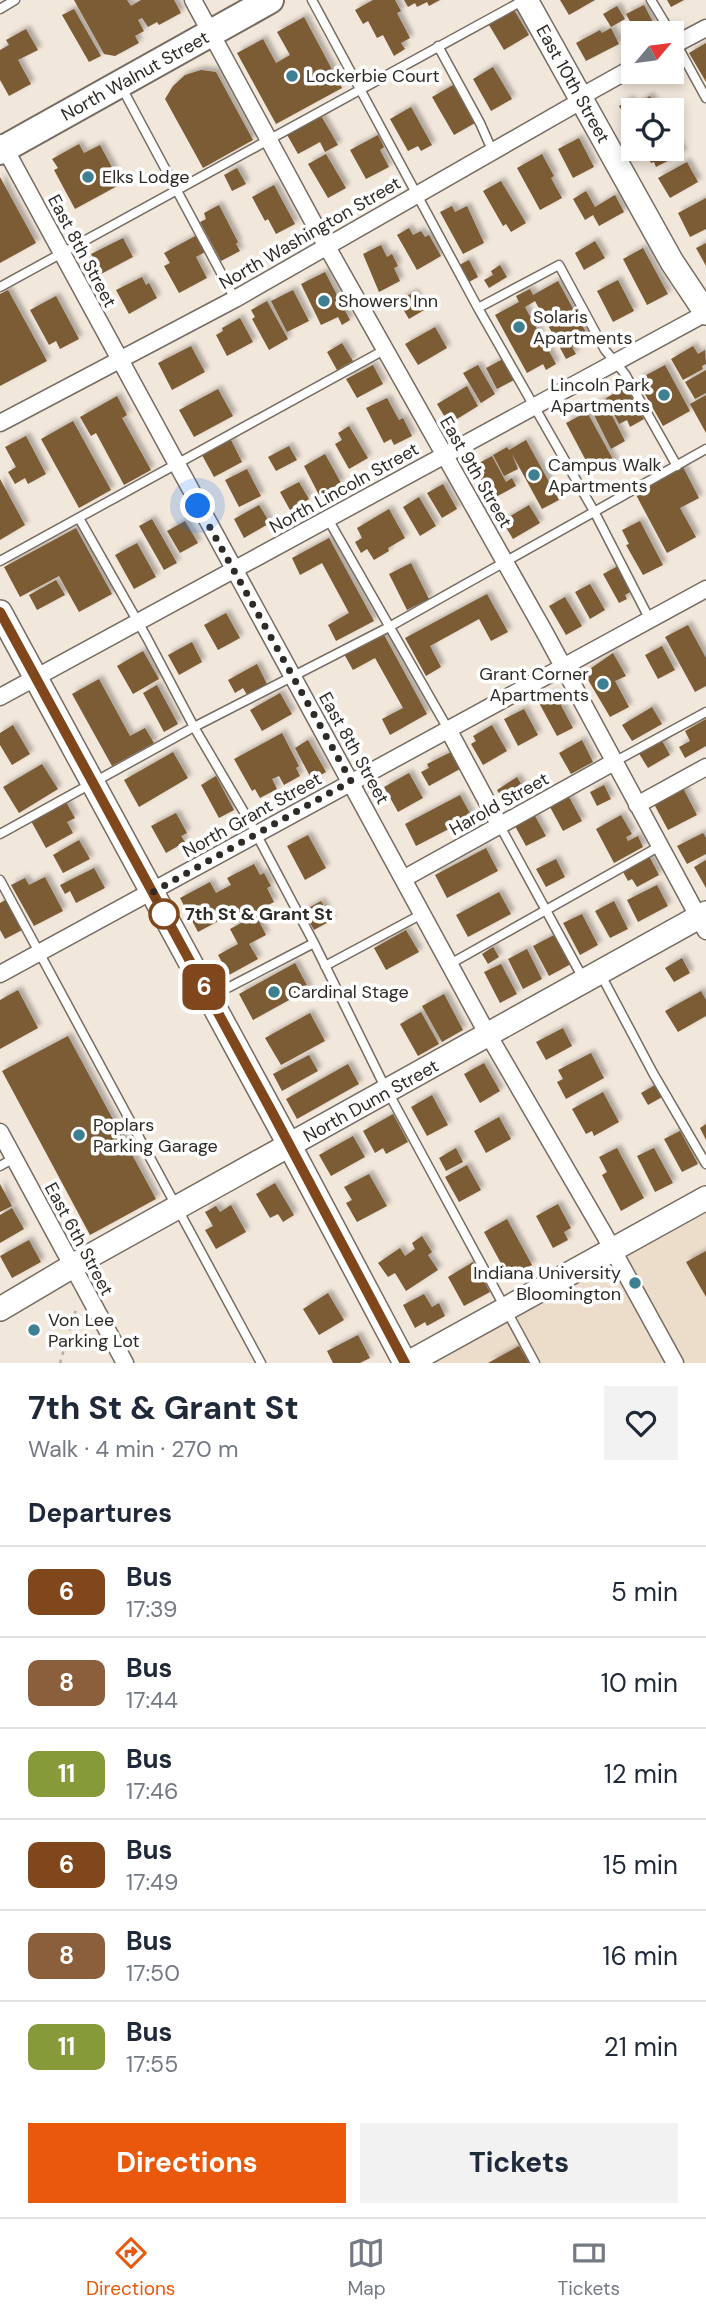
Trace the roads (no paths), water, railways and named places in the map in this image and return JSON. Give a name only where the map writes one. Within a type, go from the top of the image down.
[{"type":"main road","name":"North Walnut Street","points":[[2,146],[121,85],[270,0]]},
{"type":"street","name":"East 9th Street","points":[[193,0],[327,246],[564,666],[637,805],[704,921]]},
{"type":"street","name":"East 10th Street","points":[[525,0],[672,262],[706,313]]},
{"type":"street","points":[[684,36],[706,28]]},
{"type":"street","name":"North Washington Street","points":[[0,424],[235,299],[572,106],[580,98],[621,74]]},
{"type":"street","name":"East 8th Street","points":[[2,146],[422,914],[676,1363]]},
{"type":"street","name":"North Lincoln Street","points":[[0,697],[706,313]]},
{"type":"street","name":"North Grant Street","points":[[0,974],[706,589]]},
{"type":"street","points":[[0,612],[406,1363],[706,1199]]},
{"type":"street","points":[[448,729],[500,825]]},
{"type":"street","name":"Harold Street","points":[[403,879],[614,762]]},
{"type":"street","points":[[637,805],[706,767]]},
{"type":"street","name":"North Dunn Street","points":[[0,1309],[592,977],[704,921]]},
{"type":"street","name":"East 6th Street","points":[[0,1132],[7,1162],[73,1266],[125,1363]]},
{"type":"lane","points":[[0,9],[15,0]]},
{"type":"lane","points":[[312,0],[415,195],[595,513],[650,620]]},
{"type":"lane","points":[[0,287],[525,0]]},
{"type":"lane","points":[[652,0],[663,21]]},
{"type":"lane","points":[[438,46],[492,150]]},
{"type":"lane","points":[[684,59],[706,98]]},
{"type":"lane","points":[[121,85],[235,299]]},
{"type":"lane","points":[[478,308],[559,265],[605,350],[625,374],[677,466]]},
{"type":"lane","points":[[0,561],[386,349]]},
{"type":"lane","points":[[0,834],[194,727],[389,627],[706,449]]},
{"type":"lane","points":[[79,518],[194,727],[257,834],[388,1091],[535,1363]]},
{"type":"lane","points":[[328,519],[448,729]]},
{"type":"lane","points":[[614,762],[706,712]]},
{"type":"lane","points":[[500,825],[546,910],[653,1073],[706,1164]]},
{"type":"lane","points":[[450,964],[660,846]]},
{"type":"lane","points":[[0,880],[261,1363]]},
{"type":"lane","points":[[325,966],[422,914]]},
{"type":"lane","points":[[209,997],[314,943]]},
{"type":"place","name":"Lockerbie Court","points":[[292,76]]},
{"type":"place","name":"Elks Lodge","points":[[88,177]]},
{"type":"place","name":"Showers Inn","points":[[324,301]]},
{"type":"place","name":"Solaris Apartments","points":[[519,327]]},
{"type":"place","name":"Lincoln Park Apartments","points":[[664,395]]},
{"type":"place","name":"Campus Walk Apartments","points":[[534,475]]},
{"type":"place","name":"Grant Corner Apartments","points":[[603,684]]},
{"type":"place","name":"7th St & Grant St","points":[[164,914]]},
{"type":"place","name":"Cardinal Stage","points":[[274,992]]},
{"type":"place","name":"Poplars Parking Garage","points":[[79,1135]]},
{"type":"place","name":"Indiana University Bloomington","points":[[635,1283]]},
{"type":"place","name":"Von Lee Parking Lot","points":[[34,1330]]}]
